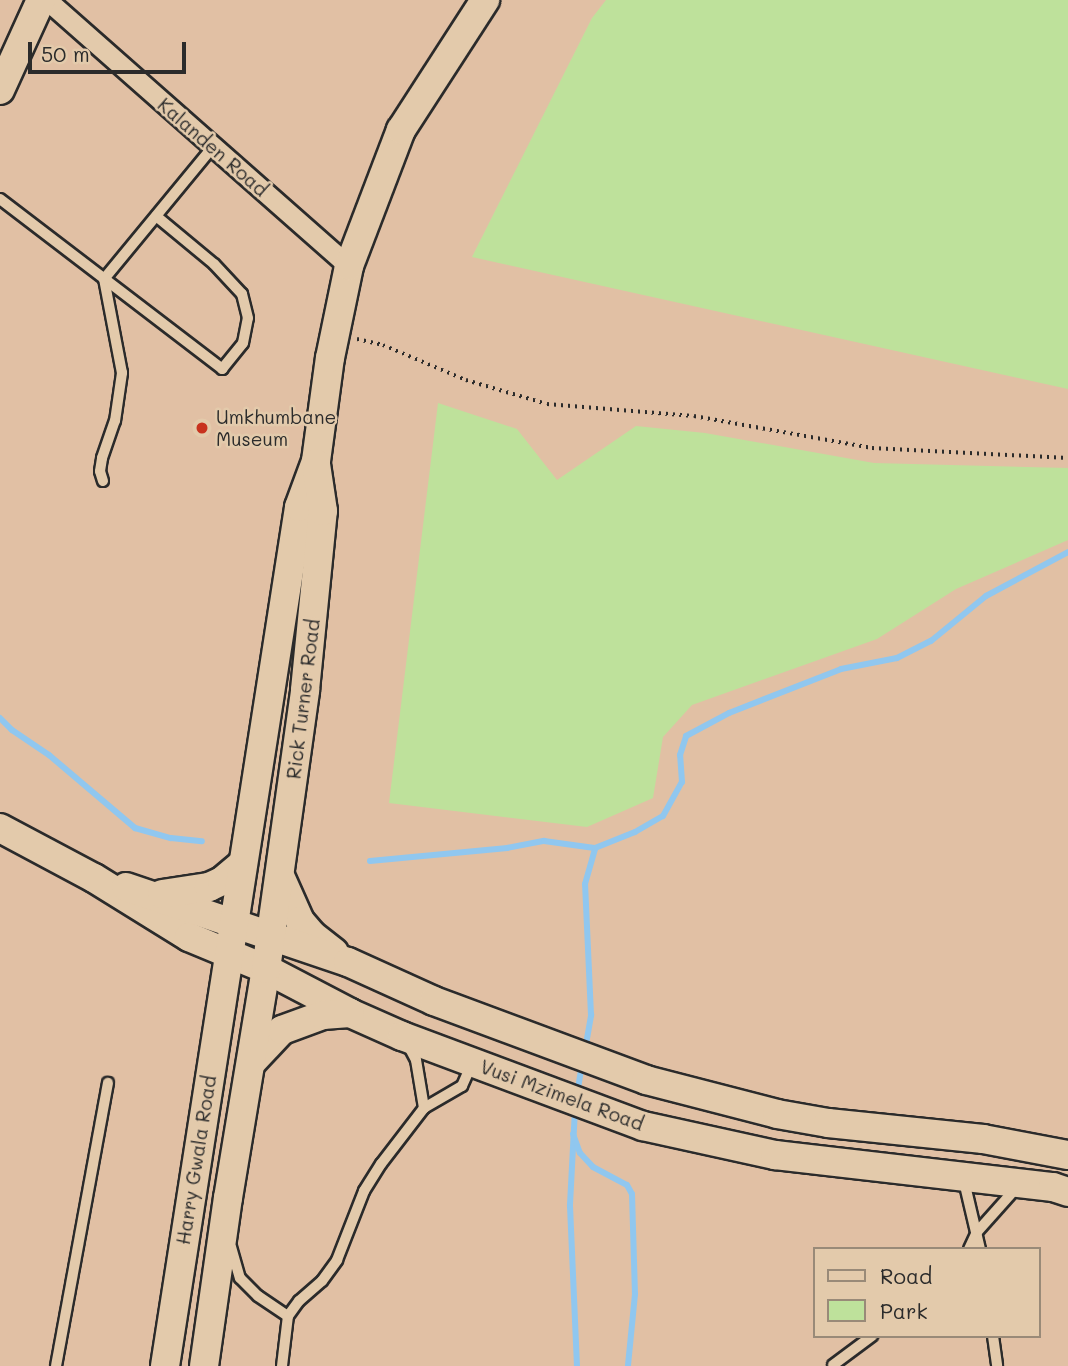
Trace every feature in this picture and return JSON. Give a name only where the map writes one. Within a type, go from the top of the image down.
[{"type":"main road","points":[[0,90],[44,0]]},
{"type":"main road","name":"Rick Turner Road","points":[[234,925],[299,507],[316,461],[335,334],[349,267],[401,130],[485,0]]},
{"type":"main road","name":"Rick Turner Road","points":[[266,969],[306,690],[323,511],[316,461]]},
{"type":"main road","name":"Vusi Mzimela Road","points":[[0,828],[94,878],[189,937],[266,969],[350,1013],[544,1091],[643,1126],[775,1155],[964,1179],[1053,1187],[1068,1192]]},
{"type":"main road","points":[[154,895],[209,887],[242,864]]},
{"type":"main road","points":[[279,876],[300,921],[312,935],[348,962]]},
{"type":"main road","name":"Vusi Mzimela Road","points":[[94,878],[154,895],[234,925],[348,962],[433,1001],[646,1080],[777,1114],[828,1123],[983,1139],[1068,1155]]},
{"type":"main road","name":"Harry Gwala Road","points":[[165,1366],[234,925]]},
{"type":"main road","name":"Harry Gwala Road","points":[[204,1366],[228,1198],[266,969]]},
{"type":"main road","points":[[249,1065],[282,1030],[323,1015],[350,1013]]},
{"type":"street","name":"Kalanden Road","points":[[44,0],[349,267]]},
{"type":"lane","points":[[104,279],[213,147]]},
{"type":"lane","points":[[0,199],[222,369],[243,343],[248,318],[242,294],[214,264],[156,216]]},
{"type":"lane","points":[[103,481],[100,471],[116,421],[122,373],[104,279]]},
{"type":"lane","points":[[402,1036],[416,1060],[424,1108]]},
{"type":"lane","points":[[282,1366],[288,1316],[337,1260],[365,1191],[381,1164],[424,1108],[462,1086],[473,1062]]},
{"type":"lane","points":[[56,1366],[108,1083]]},
{"type":"lane","points":[[964,1179],[980,1247]]},
{"type":"lane","points":[[970,1247],[977,1232],[1020,1184]]},
{"type":"lane","points":[[228,1198],[230,1240],[240,1278],[258,1296],[288,1316]]},
{"type":"lane","points":[[833,1365],[869,1338]]},
{"type":"lane","points":[[993,1338],[997,1366]]},
{"type":"path","points":[[335,334],[383,345],[466,380],[547,404],[694,416],[872,448],[1068,458]]},
{"type":"green space","points":[[606,0],[1068,0],[1068,389],[472,257],[592,18]]},
{"type":"green space","points":[[438,403],[517,429],[557,480],[636,426],[705,433],[874,463],[1068,468],[1068,540],[956,589],[877,639],[692,705],[663,737],[653,798],[587,827],[389,803]]},
{"type":"waterway","points":[[585,1050],[591,1015],[585,884],[595,848],[635,832],[663,816],[682,782],[680,755],[686,736],[729,713],[841,669],[897,658],[931,641],[986,596],[1068,552]]},
{"type":"waterway","points":[[0,718],[12,730],[49,755],[135,828],[171,838],[202,841]]},
{"type":"waterway","points":[[370,861],[507,848],[544,841],[595,848]]},
{"type":"waterway","points":[[577,1095],[582,1065]]},
{"type":"waterway","points":[[575,1109],[570,1206],[577,1366]]},
{"type":"waterway","points":[[573,1134],[580,1153],[593,1167],[627,1185],[632,1194],[635,1294],[628,1366]]},
{"type":"place","name":"Umkhumbane Museum","points":[[202,428]]}]
